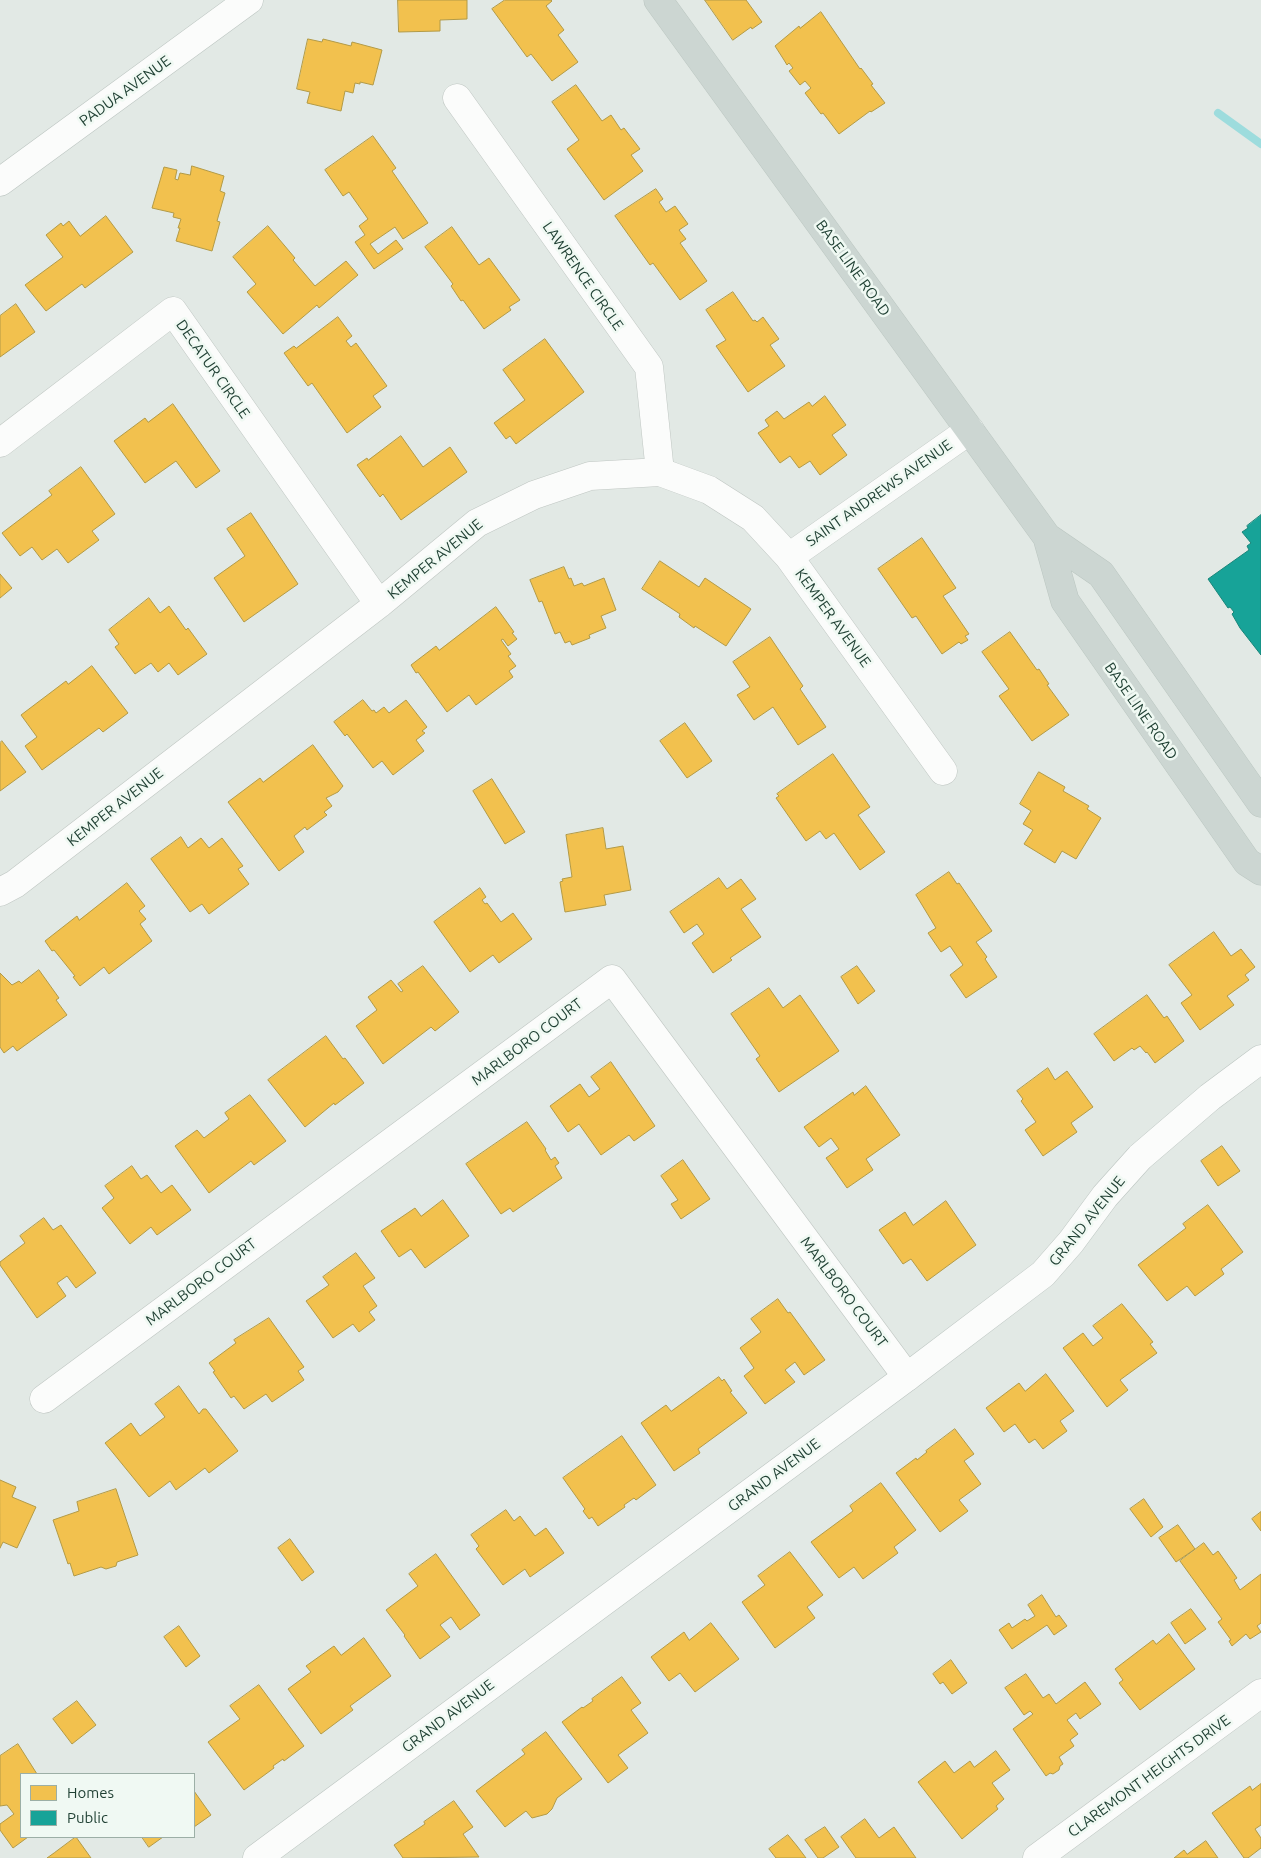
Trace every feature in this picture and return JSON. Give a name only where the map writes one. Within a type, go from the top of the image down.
[{"type":"main road","name":"BASE LINE ROAD","points":[[658,0],[1046,537],[1065,601],[1247,862],[1261,871]]},
{"type":"main road","name":"BASE LINE ROAD","points":[[1046,537],[1101,574],[1261,803]]},
{"type":"street","name":"PADUA AVENUE","points":[[0,182],[250,0]]},
{"type":"street","name":"LAWRENCE CIRCLE","points":[[457,98],[648,367],[660,472]]},
{"type":"street","name":"DECATUR CIRCLE","points":[[0,443],[173,311],[379,604]]},
{"type":"street","name":"SAINT ANDREWS AVENUE","points":[[789,557],[970,430]]},
{"type":"street","name":"KEMPER AVENUE","points":[[0,892],[15,884],[379,604],[477,523],[534,495],[590,476],[660,472],[709,490],[753,518],[789,557],[943,771]]},
{"type":"street","name":"MARLBORO COURT","points":[[44,1399],[612,979],[907,1377]]},
{"type":"street","name":"GRAND AVENUE","points":[[257,1858],[907,1377],[1043,1274],[1071,1242],[1105,1196],[1140,1156],[1261,1059]]},
{"type":"street","name":"CLAREMONT HEIGHTS DRIVE","points":[[1037,1858],[1261,1693]]},
{"type":"building: Homes","points":[[398,0],[467,0],[467,19],[440,20],[440,31],[399,32]]},
{"type":"building: Homes","points":[[505,0],[551,0],[546,6],[564,30],[558,35],[578,62],[552,81],[531,54],[527,57],[492,9]]},
{"type":"building: Homes","points":[[705,0],[746,0],[762,22],[752,29],[751,27],[733,40]]},
{"type":"building: Homes","points":[[821,12],[885,103],[870,111],[839,134],[805,93],[811,88],[805,81],[800,85],[789,71],[793,68],[789,63],[787,65],[775,46],[799,26],[800,28]]},
{"type":"building: Homes","points":[[308,39],[322,42],[323,39],[351,46],[352,42],[382,50],[373,85],[360,82],[360,84],[355,83],[353,93],[345,91],[341,111],[307,103],[310,92],[297,89]]},
{"type":"building: Homes","points":[[576,85],[602,121],[611,115],[621,130],[624,128],[640,149],[631,155],[643,171],[604,200],[567,149],[579,140],[552,102]]},
{"type":"building: Homes","points":[[373,136],[396,168],[392,171],[428,223],[403,239],[395,227],[370,244],[378,254],[396,240],[403,249],[374,269],[355,242],[365,235],[359,226],[368,219],[349,192],[343,196],[325,170]]},
{"type":"building: Homes","points":[[192,166],[224,176],[220,191],[225,193],[217,221],[220,222],[212,251],[176,241],[181,219],[173,217],[174,213],[152,208],[164,167],[177,170],[175,179],[178,180],[180,173],[190,175]]},
{"type":"building: Homes","points":[[656,189],[663,199],[659,202],[666,212],[675,206],[688,224],[679,230],[686,239],[680,243],[707,281],[680,300],[653,263],[650,265],[615,216]]},
{"type":"building: Homes","points":[[106,216],[133,252],[85,288],[82,284],[46,311],[25,285],[63,257],[46,235],[61,223],[63,226],[69,221],[80,236]]},
{"type":"building: Homes","points":[[268,226],[295,258],[293,260],[315,286],[346,261],[358,275],[319,308],[317,305],[283,334],[247,292],[256,284],[233,257]]},
{"type":"building: Homes","points":[[452,227],[479,265],[489,258],[520,300],[509,307],[511,310],[484,329],[463,300],[461,301],[451,286],[453,284],[425,247]]},
{"type":"building: Homes","points":[[733,292],[753,321],[757,322],[763,317],[779,339],[770,345],[785,366],[748,392],[716,346],[726,340],[706,310]]},
{"type":"building: Homes","points":[[16,304],[35,332],[0,357],[0,316]]},
{"type":"building: Homes","points":[[338,317],[352,336],[346,341],[351,347],[356,343],[387,386],[373,396],[381,407],[347,433],[312,383],[308,386],[284,353],[294,346],[296,348]]},
{"type":"building: Homes","points":[[545,339],[584,392],[516,444],[510,436],[506,439],[494,423],[525,400],[503,370]]},
{"type":"building: Homes","points":[[825,396],[846,425],[832,435],[847,455],[820,475],[810,461],[799,468],[790,456],[780,463],[758,433],[769,426],[765,420],[777,411],[784,419],[809,402],[812,406]]},
{"type":"building: Homes","points":[[173,404],[220,471],[196,488],[176,461],[145,483],[114,441],[145,418],[148,422]]},
{"type":"building: Homes","points":[[401,436],[423,467],[450,447],[467,472],[401,520],[383,494],[380,497],[357,465],[367,458],[368,460]]},
{"type":"building: Homes","points":[[81,467],[115,514],[92,531],[99,540],[68,563],[57,549],[42,560],[32,547],[20,556],[2,533],[52,495],[49,491]]},
{"type":"building: Homes","points":[[251,513],[298,584],[244,622],[214,578],[245,556],[227,529]]},
{"type":"building: Homes","points":[[922,538],[956,588],[943,596],[969,634],[965,636],[968,640],[961,644],[959,642],[942,654],[916,616],[912,618],[878,569]]},
{"type":"building: Homes","points":[[660,561],[699,587],[705,578],[751,609],[726,646],[695,626],[694,628],[679,617],[680,614],[642,589]]},
{"type":"building: Homes","points":[[564,567],[574,586],[582,583],[584,586],[604,578],[616,610],[601,616],[606,628],[589,635],[590,638],[572,645],[570,641],[565,643],[560,632],[555,634],[542,601],[539,602],[530,580]]},
{"type":"building: Homes","points":[[0,574],[12,588],[0,598]]},
{"type":"building: Homes","points":[[149,598],[160,613],[169,606],[186,630],[188,628],[207,654],[178,675],[169,663],[158,672],[151,663],[135,674],[115,647],[119,644],[109,630]]},
{"type":"building: Homes","points":[[496,607],[517,639],[508,646],[503,639],[501,640],[511,654],[508,656],[516,666],[509,671],[513,677],[476,705],[469,695],[447,712],[411,665],[436,646],[439,650]]},
{"type":"building: Homes","points":[[1010,632],[1037,670],[1039,669],[1049,684],[1047,685],[1069,715],[1032,741],[999,696],[1009,689],[982,652]]},
{"type":"building: Homes","points":[[770,637],[803,686],[800,689],[826,727],[798,745],[773,707],[754,720],[737,695],[750,687],[733,662]]},
{"type":"building: Homes","points":[[92,666],[128,713],[103,732],[99,728],[42,770],[25,746],[37,737],[21,715],[66,681],[68,684]]},
{"type":"building: Homes","points":[[363,700],[376,713],[384,707],[389,713],[406,700],[427,727],[422,731],[425,733],[416,740],[424,751],[393,775],[382,761],[373,768],[347,734],[345,736],[334,722]]},
{"type":"building: Homes","points":[[685,723],[712,761],[687,778],[660,741]]},
{"type":"building: Homes","points":[[2,741],[26,772],[0,791],[0,743]]},
{"type":"building: Homes","points":[[313,745],[343,786],[338,792],[326,798],[332,806],[324,812],[327,815],[307,830],[305,827],[294,836],[304,852],[279,871],[228,802],[260,778],[263,782]]},
{"type":"building: Homes","points":[[833,754],[870,807],[858,815],[885,852],[860,870],[834,833],[826,839],[820,831],[806,841],[776,798],[779,796],[777,794]]},
{"type":"building: Homes","points":[[1039,772],[1065,787],[1063,791],[1089,806],[1087,809],[1101,818],[1076,859],[1062,851],[1055,863],[1024,844],[1033,830],[1023,824],[1031,811],[1020,804]]},
{"type":"building: Homes","points":[[492,779],[525,832],[505,844],[473,791]]},
{"type":"building: Homes","points":[[603,828],[606,849],[623,846],[631,890],[604,895],[606,905],[565,912],[560,882],[563,881],[562,879],[572,877],[566,835]]},
{"type":"building: Homes","points":[[181,837],[188,848],[201,838],[209,848],[222,838],[243,866],[238,869],[249,884],[209,914],[202,904],[190,912],[151,859]]},
{"type":"building: Homes","points":[[949,872],[957,884],[959,883],[992,931],[976,942],[987,957],[985,959],[997,977],[966,998],[950,975],[963,965],[950,946],[941,952],[928,933],[936,928],[916,895]]},
{"type":"building: Homes","points":[[719,878],[727,889],[741,879],[756,899],[741,909],[761,937],[730,958],[732,960],[713,973],[692,943],[704,934],[697,924],[684,933],[670,912]]},
{"type":"building: Homes","points":[[127,883],[145,906],[139,911],[146,919],[140,924],[152,941],[109,974],[104,967],[80,986],[73,977],[75,976],[45,941],[77,916],[79,920]]},
{"type":"building: Homes","points":[[480,888],[486,897],[482,900],[485,904],[487,903],[501,922],[513,913],[532,939],[499,963],[493,955],[470,972],[434,922]]},
{"type":"building: Homes","points":[[1214,932],[1231,956],[1241,949],[1255,967],[1245,975],[1249,980],[1227,996],[1234,1005],[1200,1030],[1181,1003],[1192,995],[1169,965]]},
{"type":"building: Homes","points":[[423,966],[459,1012],[435,1031],[431,1027],[383,1064],[356,1026],[377,1010],[368,997],[391,980],[401,992],[403,991],[398,984]]},
{"type":"building: Homes","points":[[857,966],[875,991],[858,1004],[841,977]]},
{"type":"building: Homes","points":[[39,970],[59,998],[56,1000],[67,1015],[17,1051],[13,1046],[4,1053],[0,1047],[0,973],[12,985],[19,981],[21,983]]},
{"type":"building: Homes","points":[[769,988],[783,1008],[800,995],[839,1051],[779,1092],[756,1059],[760,1056],[731,1014]]},
{"type":"building: Homes","points":[[1147,995],[1164,1018],[1167,1016],[1184,1041],[1155,1063],[1140,1046],[1134,1050],[1132,1048],[1114,1061],[1094,1034]]},
{"type":"building: Homes","points":[[326,1036],[364,1083],[335,1105],[334,1103],[305,1127],[268,1080]]},
{"type":"building: Homes","points":[[611,1062],[655,1126],[634,1141],[629,1135],[601,1155],[579,1124],[568,1132],[550,1106],[580,1084],[589,1097],[600,1089],[591,1077]]},
{"type":"building: Homes","points":[[1048,1068],[1055,1080],[1067,1071],[1093,1107],[1071,1123],[1077,1132],[1043,1156],[1025,1130],[1036,1122],[1021,1101],[1023,1099],[1017,1091]]},
{"type":"building: Homes","points":[[866,1086],[900,1135],[866,1159],[873,1170],[847,1188],[826,1158],[839,1149],[831,1138],[819,1147],[804,1127],[853,1092],[854,1095]]},
{"type":"building: Homes","points":[[250,1095],[286,1141],[254,1165],[251,1161],[209,1193],[175,1146],[197,1130],[204,1138],[229,1119],[225,1113]]},
{"type":"building: Homes","points":[[527,1122],[546,1149],[551,1160],[555,1157],[559,1163],[555,1166],[562,1178],[513,1212],[510,1208],[501,1214],[466,1164]]},
{"type":"building: Homes","points":[[1222,1146],[1240,1171],[1218,1186],[1201,1161]]},
{"type":"building: Homes","points":[[683,1160],[710,1199],[681,1219],[671,1204],[678,1200],[661,1176]]},
{"type":"building: Homes","points":[[132,1166],[141,1179],[147,1175],[161,1193],[172,1185],[191,1210],[157,1235],[151,1227],[130,1244],[102,1208],[114,1198],[105,1186]]},
{"type":"building: Homes","points":[[443,1200],[469,1236],[425,1268],[411,1249],[399,1257],[381,1231],[415,1208],[421,1216]]},
{"type":"building: Homes","points":[[946,1201],[976,1245],[927,1281],[911,1259],[903,1264],[879,1230],[905,1212],[913,1225]]},
{"type":"building: Homes","points":[[1208,1205],[1243,1252],[1221,1269],[1224,1274],[1195,1296],[1187,1286],[1167,1301],[1138,1265],[1186,1228],[1183,1224]]},
{"type":"building: Homes","points":[[44,1218],[53,1230],[61,1225],[96,1273],[76,1288],[67,1276],[57,1283],[66,1296],[37,1318],[0,1265],[0,1262],[25,1243],[20,1236]]},
{"type":"building: Homes","points":[[356,1253],[375,1278],[363,1286],[377,1306],[369,1312],[375,1320],[359,1332],[353,1324],[333,1338],[306,1301],[329,1285],[323,1277]]},
{"type":"building: Homes","points":[[778,1299],[788,1313],[790,1312],[825,1360],[804,1375],[795,1362],[785,1370],[795,1382],[765,1404],[744,1376],[754,1368],[740,1348],[761,1332],[751,1319]]},
{"type":"building: Homes","points":[[1122,1304],[1153,1342],[1150,1344],[1157,1353],[1120,1380],[1128,1390],[1107,1407],[1063,1348],[1083,1333],[1093,1346],[1103,1338],[1093,1326]]},
{"type":"building: Homes","points":[[269,1318],[304,1367],[298,1371],[304,1380],[272,1402],[266,1394],[244,1409],[234,1396],[231,1398],[209,1363],[236,1343],[234,1340]]},
{"type":"building: Homes","points":[[1046,1374],[1074,1411],[1060,1421],[1067,1431],[1043,1449],[1035,1439],[1029,1443],[1015,1424],[1004,1432],[986,1408],[1019,1383],[1025,1391]]},
{"type":"building: Homes","points":[[719,1377],[722,1381],[724,1379],[732,1391],[730,1392],[747,1413],[698,1449],[700,1453],[674,1471],[641,1423],[666,1405],[671,1411]]},
{"type":"building: Homes","points":[[179,1386],[199,1414],[203,1409],[206,1409],[238,1451],[209,1473],[205,1468],[176,1490],[170,1481],[149,1497],[105,1443],[131,1423],[140,1436],[165,1417],[155,1404]]},
{"type":"building: Homes","points":[[955,1429],[974,1454],[964,1461],[981,1484],[959,1500],[968,1511],[940,1532],[896,1473],[916,1458],[917,1460]]},
{"type":"building: Homes","points":[[622,1436],[656,1485],[636,1500],[634,1498],[624,1505],[625,1507],[598,1526],[592,1517],[589,1519],[583,1511],[585,1509],[563,1478]]},
{"type":"building: Homes","points":[[0,1480],[16,1487],[12,1497],[36,1507],[17,1548],[3,1542],[0,1548]]},
{"type":"building: Homes","points":[[881,1483],[916,1530],[894,1547],[898,1553],[863,1579],[854,1567],[839,1578],[811,1542],[853,1511],[850,1506]]},
{"type":"building: Homes","points":[[116,1489],[138,1555],[117,1562],[116,1566],[106,1569],[101,1567],[74,1576],[53,1520],[79,1511],[77,1502]]},
{"type":"building: Homes","points":[[1144,1499],[1163,1527],[1151,1537],[1130,1509]]},
{"type":"building: Homes","points":[[506,1510],[514,1521],[520,1516],[535,1536],[546,1528],[564,1553],[530,1577],[525,1569],[503,1585],[476,1549],[479,1546],[471,1535]]},
{"type":"building: Homes","points":[[1261,1512],[1261,1531],[1252,1519]]},
{"type":"building: Homes","points":[[1178,1525],[1195,1549],[1176,1562],[1159,1538]]},
{"type":"building: Homes","points":[[290,1539],[314,1572],[302,1581],[278,1548]]},
{"type":"building: Homes","points":[[1204,1543],[1213,1555],[1218,1551],[1237,1578],[1234,1580],[1240,1590],[1261,1574],[1261,1623],[1257,1626],[1261,1632],[1250,1639],[1246,1634],[1232,1646],[1229,1641],[1231,1640],[1218,1622],[1222,1619],[1180,1561]]},
{"type":"building: Homes","points":[[790,1552],[823,1595],[807,1607],[815,1618],[775,1648],[742,1602],[765,1585],[758,1576]]},
{"type":"building: Homes","points":[[436,1554],[480,1615],[460,1630],[451,1617],[440,1625],[450,1637],[420,1659],[386,1610],[418,1586],[409,1574]]},
{"type":"building: Homes","points":[[1042,1595],[1056,1617],[1059,1615],[1067,1626],[1054,1635],[1047,1625],[1012,1649],[999,1630],[1009,1623],[1012,1628],[1025,1619],[1027,1621],[1035,1616],[1028,1605]]},
{"type":"building: Homes","points":[[1191,1609],[1206,1629],[1185,1644],[1171,1623]]},
{"type":"building: Homes","points":[[711,1623],[739,1659],[695,1692],[680,1673],[669,1681],[651,1657],[684,1632],[689,1640]]},
{"type":"building: Homes","points":[[179,1626],[200,1656],[186,1667],[164,1637]]},
{"type":"building: Homes","points":[[1169,1634],[1195,1669],[1140,1710],[1119,1683],[1123,1680],[1115,1669],[1153,1640],[1156,1644]]},
{"type":"building: Homes","points":[[364,1638],[391,1676],[350,1706],[353,1710],[321,1734],[288,1689],[311,1672],[306,1666],[334,1646],[341,1655]]},
{"type":"building: Homes","points":[[951,1660],[967,1683],[952,1694],[943,1682],[940,1684],[933,1674]]},
{"type":"building: Homes","points":[[1026,1674],[1043,1698],[1049,1694],[1056,1704],[1085,1682],[1101,1704],[1080,1719],[1076,1713],[1067,1720],[1078,1734],[1070,1740],[1074,1746],[1059,1757],[1063,1764],[1059,1770],[1046,1776],[1013,1729],[1033,1714],[1030,1711],[1024,1715],[1005,1688]]},
{"type":"building: Homes","points":[[622,1677],[641,1703],[631,1710],[648,1733],[618,1755],[628,1768],[608,1783],[562,1722],[593,1701],[592,1699]]},
{"type":"building: Homes","points":[[259,1685],[304,1746],[284,1761],[283,1759],[273,1766],[274,1768],[244,1790],[208,1742],[240,1719],[230,1706]]},
{"type":"building: Homes","points":[[77,1701],[96,1725],[72,1744],[53,1719]]},
{"type":"building: Homes","points":[[546,1732],[582,1779],[557,1798],[552,1809],[547,1814],[532,1818],[526,1811],[505,1827],[476,1791],[525,1754],[522,1750]]},
{"type":"building: Homes","points":[[18,1744],[36,1773],[20,1773],[20,1838],[27,1838],[13,1848],[0,1830],[0,1824],[14,1814],[7,1805],[0,1806],[0,1756]]},
{"type":"building: Homes","points":[[996,1751],[1010,1770],[992,1783],[1004,1799],[996,1806],[998,1809],[962,1839],[918,1782],[945,1761],[954,1773],[970,1761],[974,1767]]},
{"type":"building: Homes","points":[[1261,1784],[1261,1825],[1255,1829],[1261,1838],[1261,1848],[1248,1858],[1244,1858],[1212,1813],[1250,1786],[1252,1790]]},
{"type":"building: Homes","points":[[195,1792],[211,1815],[195,1826]]},
{"type":"building: Homes","points":[[454,1801],[473,1827],[463,1834],[479,1857],[403,1858],[394,1845]]},
{"type":"building: Homes","points":[[865,1819],[879,1838],[894,1827],[916,1858],[856,1858],[841,1837]]},
{"type":"building: Homes","points":[[825,1827],[839,1847],[823,1858],[818,1858],[805,1840]]},
{"type":"building: Homes","points":[[788,1835],[806,1858],[776,1858],[769,1849]]},
{"type":"building: Homes","points":[[77,1838],[91,1858],[47,1858]]},
{"type":"building: Homes","points":[[143,1838],[162,1838],[149,1847]]},
{"type":"building: Homes","points":[[1206,1841],[1218,1858],[1174,1858],[1184,1850],[1187,1854]]},
{"type":"building: Public","points":[[1261,515],[1261,655],[1240,628],[1232,614],[1234,612],[1230,607],[1228,608],[1208,579],[1249,550],[1247,546],[1251,543],[1242,532]]},
{"type":"waterway","points":[[1218,113],[1261,144]]}]
